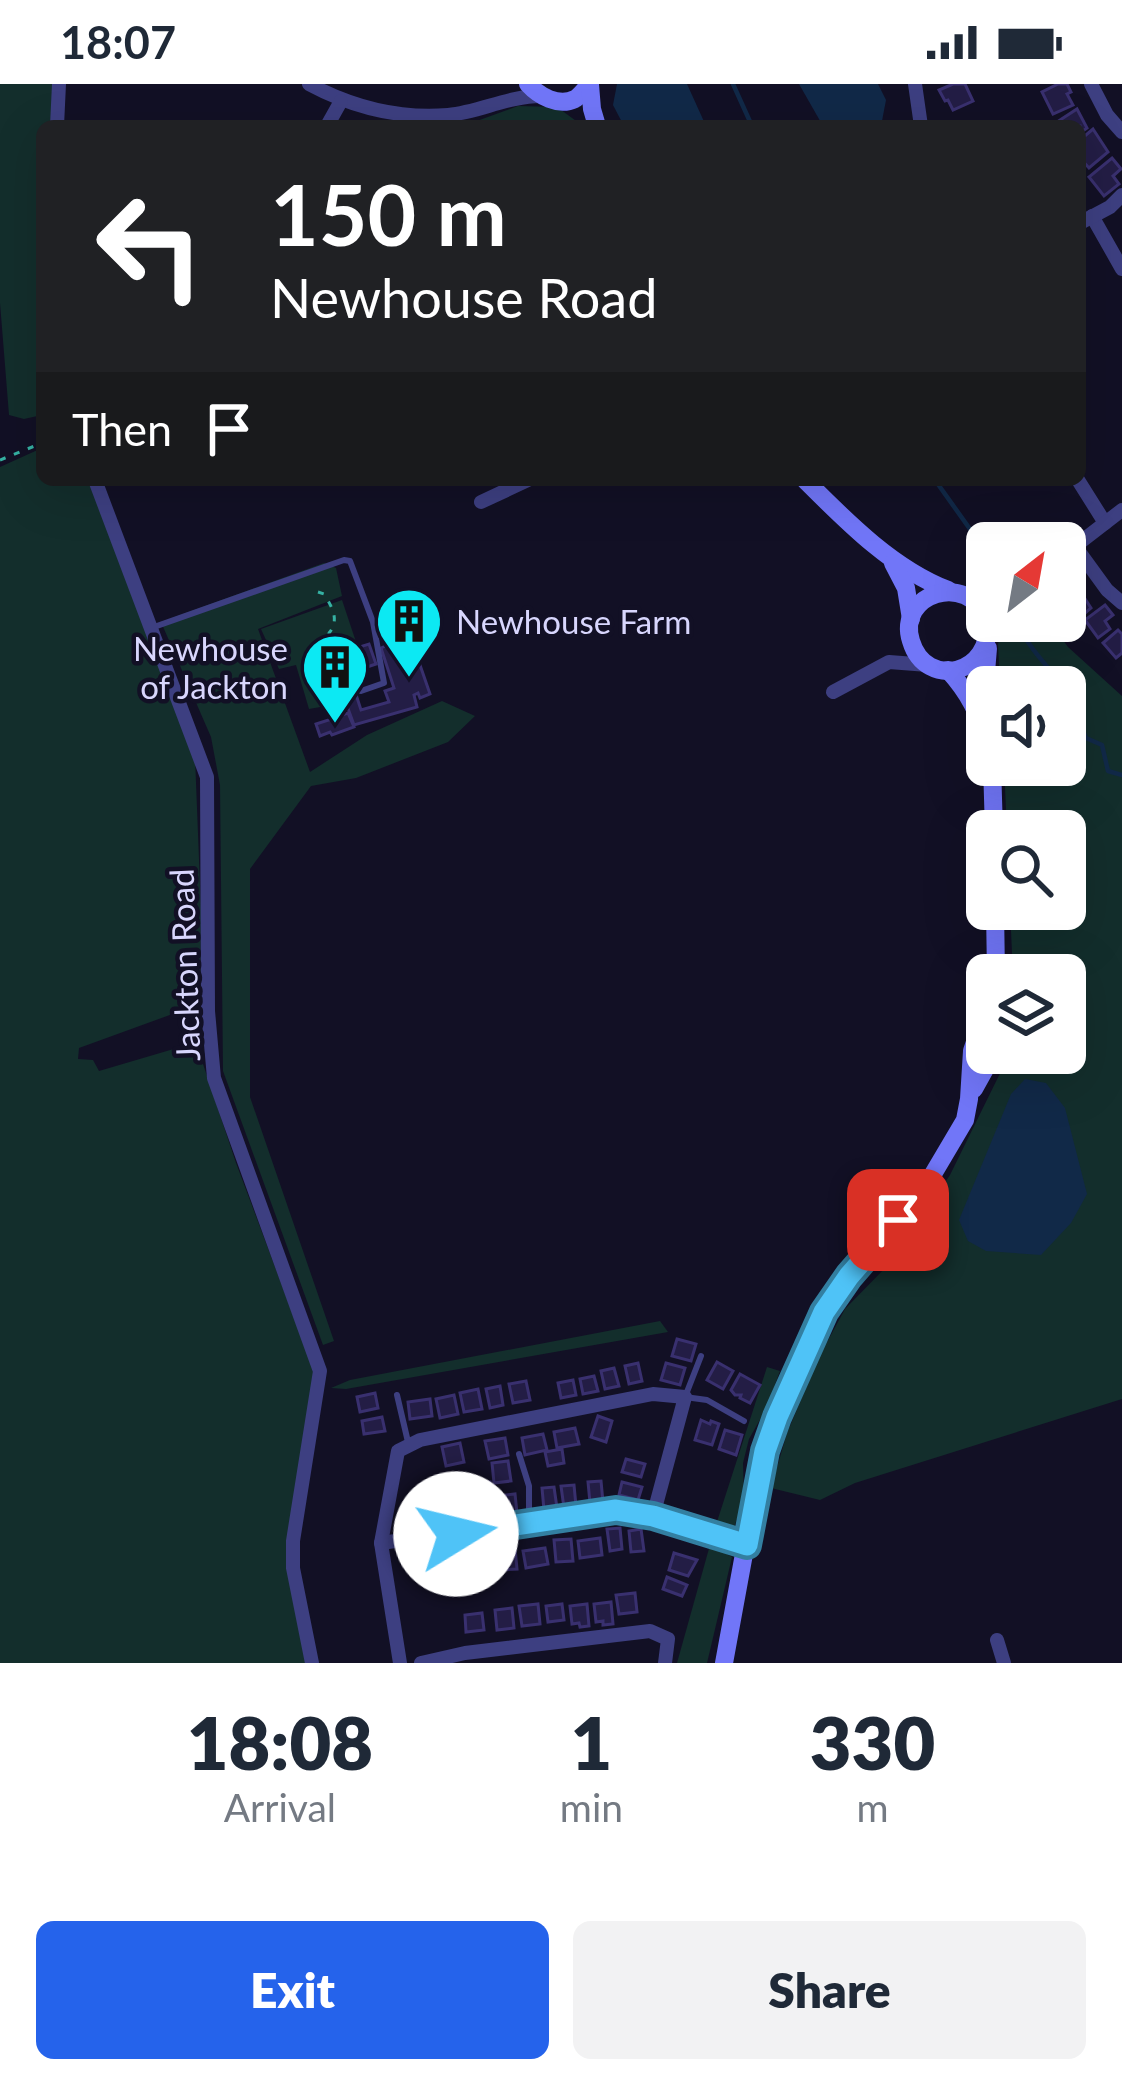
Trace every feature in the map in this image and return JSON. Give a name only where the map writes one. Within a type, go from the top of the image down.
[{"type":"street","points":[[57,120],[59,84]]},
{"type":"street","points":[[309,84],[341,101],[439,120],[534,90],[563,100],[588,120]]},
{"type":"street","points":[[495,102],[513,84]]},
{"type":"street","points":[[563,100],[575,99],[590,84]]},
{"type":"street","points":[[590,84],[594,120]]},
{"type":"street","points":[[914,84],[919,120]]},
{"type":"street","points":[[1091,84],[1122,132]]},
{"type":"street","points":[[330,120],[341,101]]},
{"type":"street","points":[[1122,195],[1086,219],[1122,269]]},
{"type":"street","name":"Jackton Road","points":[[97,486],[207,777],[208,1011],[214,1078],[320,1371],[293,1541],[293,1568],[312,1663]]},
{"type":"street","points":[[481,502],[515,486]]},
{"type":"street","points":[[812,486],[925,581],[966,596]]},
{"type":"street","points":[[1082,486],[1105,523]]},
{"type":"street","points":[[1086,538],[1122,510]]},
{"type":"street","points":[[888,554],[906,588],[911,645],[966,691]]},
{"type":"street","points":[[1086,567],[1122,603]]},
{"type":"street","points":[[833,692],[889,662],[926,598],[938,592],[966,592]]},
{"type":"street","points":[[889,662],[965,668],[985,650],[986,642]]},
{"type":"street","points":[[728,1663],[765,1451],[777,1417],[824,1312],[923,1191],[964,1120],[971,1074]]},
{"type":"street","points":[[969,1099],[983,1074]]},
{"type":"street","points":[[400,1663],[381,1543],[398,1451],[420,1440],[653,1394],[685,1397],[653,1516]]},
{"type":"street","points":[[381,1543],[616,1510],[653,1516],[747,1545]]},
{"type":"street","points":[[421,1663],[451,1660],[465,1653],[650,1631],[668,1640],[665,1663]]},
{"type":"street","points":[[998,1640],[1004,1663]]},
{"type":"lane","points":[[151,628],[350,561],[373,622],[384,683],[362,692]]},
{"type":"lane","points":[[701,1355],[685,1397],[707,1400],[744,1421]]},
{"type":"lane","points":[[397,1395],[408,1446]]},
{"type":"lane","points":[[519,1454],[529,1486],[529,1523]]},
{"type":"path","points":[[0,460],[36,445]]},
{"type":"path","points":[[318,592],[324,594],[334,617],[328,633],[333,646]]},
{"type":"path","points":[[323,667],[338,712]]},
{"type":"green space","points":[[0,84],[54,84],[53,120],[36,120],[36,416],[9,415],[0,303]]},
{"type":"green space","points":[[518,106],[557,107],[575,120],[480,120]]},
{"type":"green space","points":[[36,451],[36,486],[92,486],[195,757],[200,1004],[79,1048],[78,1059],[93,1060],[99,1071],[194,1043],[200,1055],[314,1371],[287,1541],[307,1663],[0,1663],[0,467]]},
{"type":"green space","points":[[324,563],[336,568],[342,596],[258,629],[310,772],[367,735],[442,701],[475,716],[448,742],[356,778],[311,786],[250,869],[250,1097],[334,1341],[323,1345],[223,1071],[220,785],[211,737],[161,622]]},
{"type":"green space","points":[[342,600],[356,642],[335,644],[338,658],[329,662],[343,703],[309,709],[296,665],[279,669],[261,629]]},
{"type":"green space","points":[[1064,642],[1122,696],[1122,1399],[855,1483],[820,1500],[771,1488],[787,1433],[845,1309],[889,1264],[950,1175],[1000,1074],[1086,1074],[1086,954],[1012,954],[1011,930],[1086,930],[1086,810],[1006,810],[1005,786],[1086,786],[1086,666],[999,666],[998,645]]},
{"type":"green space","points":[[660,1321],[668,1332],[331,1388],[350,1380]]},
{"type":"green space","points":[[767,1367],[780,1371],[749,1439],[743,1463],[744,1499],[731,1536],[714,1531]]},
{"type":"green space","points":[[710,1545],[732,1557],[707,1663],[677,1663]]},
{"type":"water","points":[[617,84],[687,84],[703,120],[621,120],[613,105]]},
{"type":"water","points":[[799,84],[878,84],[886,100],[882,120],[820,120]]},
{"type":"water","points":[[1025,1079],[1046,1083],[1065,1108],[1087,1194],[1071,1223],[1041,1255],[986,1251],[968,1241],[959,1220],[1011,1094]]},
{"type":"building","points":[[965,84],[973,101],[953,110],[939,90]]},
{"type":"building","points":[[1067,84],[1073,105],[1053,114],[1042,92]]},
{"type":"building","points":[[1077,109],[1083,120],[1060,120]]},
{"type":"building","points":[[1093,129],[1108,152],[1089,168],[1086,165],[1086,135]]},
{"type":"building","points":[[1112,158],[1121,169],[1113,176],[1119,184],[1104,196],[1089,177]]},
{"type":"building","points":[[1105,605],[1113,615],[1105,621],[1110,629],[1098,638],[1086,619]]},
{"type":"building","points":[[1118,630],[1122,653],[1116,658],[1103,643]]},
{"type":"building","name":"Newhouse Farm","points":[[408,641],[410,652],[402,655],[405,671],[420,665],[430,694],[414,695],[417,707],[354,725],[331,662],[341,659],[340,653],[369,644],[376,664],[349,673],[361,710],[389,702],[385,691],[394,688],[381,648]]},
{"type":"building","name":"Newhouse of Jackton","points":[[348,713],[354,727],[320,736],[316,724]]},
{"type":"building","points":[[677,1339],[696,1344],[691,1361],[672,1356]]},
{"type":"building","points":[[717,1362],[733,1371],[723,1389],[707,1380]]},
{"type":"building","points":[[638,1363],[642,1381],[629,1384],[625,1366]]},
{"type":"building","points":[[666,1363],[685,1368],[680,1385],[661,1380]]},
{"type":"building","points":[[614,1368],[619,1386],[605,1389],[601,1371]]},
{"type":"building","points":[[740,1374],[760,1385],[750,1403],[731,1390]]},
{"type":"building","points":[[594,1376],[598,1391],[583,1394],[580,1379]]},
{"type":"building","points":[[573,1380],[576,1395],[561,1398],[558,1383]]},
{"type":"building","points":[[526,1381],[530,1400],[513,1403],[509,1384]]},
{"type":"building","points":[[500,1386],[503,1405],[490,1408],[486,1389]]},
{"type":"building","points":[[478,1389],[482,1409],[464,1412],[460,1393]]},
{"type":"building","points":[[375,1393],[378,1408],[360,1412],[357,1397]]},
{"type":"building","points":[[454,1395],[458,1414],[440,1418],[436,1399]]},
{"type":"building","points":[[430,1399],[432,1416],[410,1419],[408,1402]]},
{"type":"building","points":[[598,1416],[612,1421],[606,1442],[591,1437]]},
{"type":"building","points":[[382,1417],[385,1431],[364,1434],[362,1421]]},
{"type":"building","points":[[701,1420],[719,1424],[712,1445],[695,1440]]},
{"type":"building","points":[[575,1428],[579,1444],[557,1448],[554,1432]]},
{"type":"building","points":[[725,1430],[742,1435],[736,1455],[719,1449]]},
{"type":"building","points":[[543,1434],[547,1450],[525,1455],[522,1438]]},
{"type":"building","points":[[505,1438],[508,1455],[489,1459],[485,1441]]},
{"type":"building","points":[[460,1443],[464,1462],[446,1466],[442,1447]]},
{"type":"building","points":[[562,1449],[564,1463],[548,1466],[545,1452]]},
{"type":"building","points":[[626,1459],[645,1464],[641,1477],[622,1472]]},
{"type":"building","points":[[508,1461],[511,1481],[494,1483],[492,1463]]},
{"type":"building","points":[[601,1481],[603,1502],[590,1503],[588,1482]]},
{"type":"building","points":[[490,1482],[492,1499],[478,1501],[476,1484]]},
{"type":"building","points":[[622,1482],[642,1487],[638,1500],[619,1495]]},
{"type":"building","points":[[574,1485],[576,1506],[564,1508],[561,1486]]},
{"type":"building","points":[[554,1487],[557,1508],[544,1510],[542,1488]]},
{"type":"building","points":[[515,1494],[517,1513],[500,1515],[498,1496]]},
{"type":"building","points":[[620,1528],[622,1549],[610,1551],[607,1529]]},
{"type":"building","points":[[641,1529],[644,1551],[631,1552],[629,1531]]},
{"type":"building","points":[[600,1538],[602,1555],[580,1558],[578,1541]]},
{"type":"building","points":[[571,1539],[573,1561],[556,1562],[554,1540]]},
{"type":"building","points":[[515,1548],[517,1569],[500,1570],[498,1549]]},
{"type":"building","points":[[545,1548],[548,1564],[526,1568],[523,1551]]},
{"type":"building","points":[[489,1551],[491,1572],[474,1574],[472,1552]]},
{"type":"building","points":[[674,1553],[697,1560],[688,1576],[669,1570]]},
{"type":"building","points":[[667,1577],[687,1585],[682,1596],[663,1589]]},
{"type":"building","points":[[635,1593],[637,1612],[619,1614],[616,1595]]},
{"type":"building","points":[[611,1602],[613,1624],[596,1622],[594,1604]]},
{"type":"building","points":[[538,1604],[540,1624],[522,1626],[519,1606]]},
{"type":"building","points":[[562,1604],[564,1620],[548,1622],[546,1606]]},
{"type":"building","points":[[587,1604],[589,1626],[572,1624],[570,1606]]},
{"type":"building","points":[[512,1608],[514,1628],[497,1630],[495,1610]]},
{"type":"building","points":[[482,1613],[484,1630],[466,1632],[465,1615]]},
{"type":"waterway","points":[[733,84],[749,120]]},
{"type":"waterway","points":[[939,486],[966,524]]},
{"type":"waterway","points":[[1028,642],[1046,666]]},
{"type":"waterway","points":[[1086,738],[1102,745],[1108,771],[1122,775]]},
{"type":"place","name":"Newhouse Farm","points":[[409,680]]},
{"type":"place","name":"Newhouse of Jackton","points":[[335,726]]},
{"type":"route","points":[[456,1534],[616,1510],[653,1516],[747,1545],[765,1451],[824,1312],[898,1220]]}]
